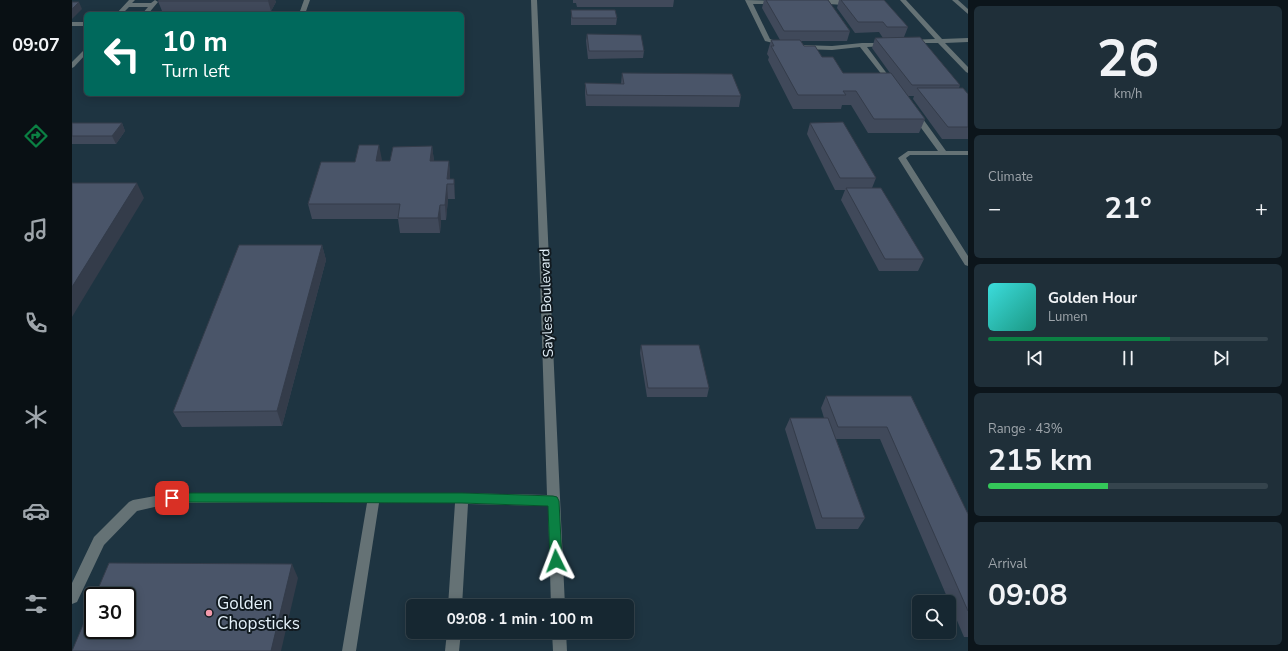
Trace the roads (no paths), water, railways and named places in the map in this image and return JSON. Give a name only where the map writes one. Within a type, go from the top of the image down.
[{"type":"street","points":[[303,12],[308,0]]},
{"type":"street","name":"Sayles Boulevard","points":[[534,0],[558,599]]},
{"type":"street","points":[[812,2],[843,2],[842,0]]},
{"type":"street","points":[[903,0],[968,71]]},
{"type":"street","points":[[955,0],[968,12]]},
{"type":"street","points":[[780,2],[748,1],[767,40],[789,47]]},
{"type":"street","points":[[121,12],[130,2],[154,2]]},
{"type":"street","points":[[146,12],[154,2]]},
{"type":"street","points":[[72,24],[84,24]]},
{"type":"street","points":[[901,43],[968,40]]},
{"type":"street","points":[[796,47],[832,48],[893,43]]},
{"type":"street","points":[[862,45],[896,89]]},
{"type":"street","points":[[72,66],[84,52]]},
{"type":"street","points":[[910,108],[944,153]]},
{"type":"street","points":[[968,153],[908,154],[902,158],[968,263]]},
{"type":"street","points":[[72,597],[99,541],[133,506],[172,498],[462,498],[553,501]]},
{"type":"street","points":[[349,651],[374,498]]},
{"type":"street","points":[[455,599],[462,498]]},
{"type":"street","points":[[452,651],[453,639]]},
{"type":"street","points":[[559,639],[560,651]]},
{"type":"place","name":"Golden Chopsticks","points":[[209,613]]}]
